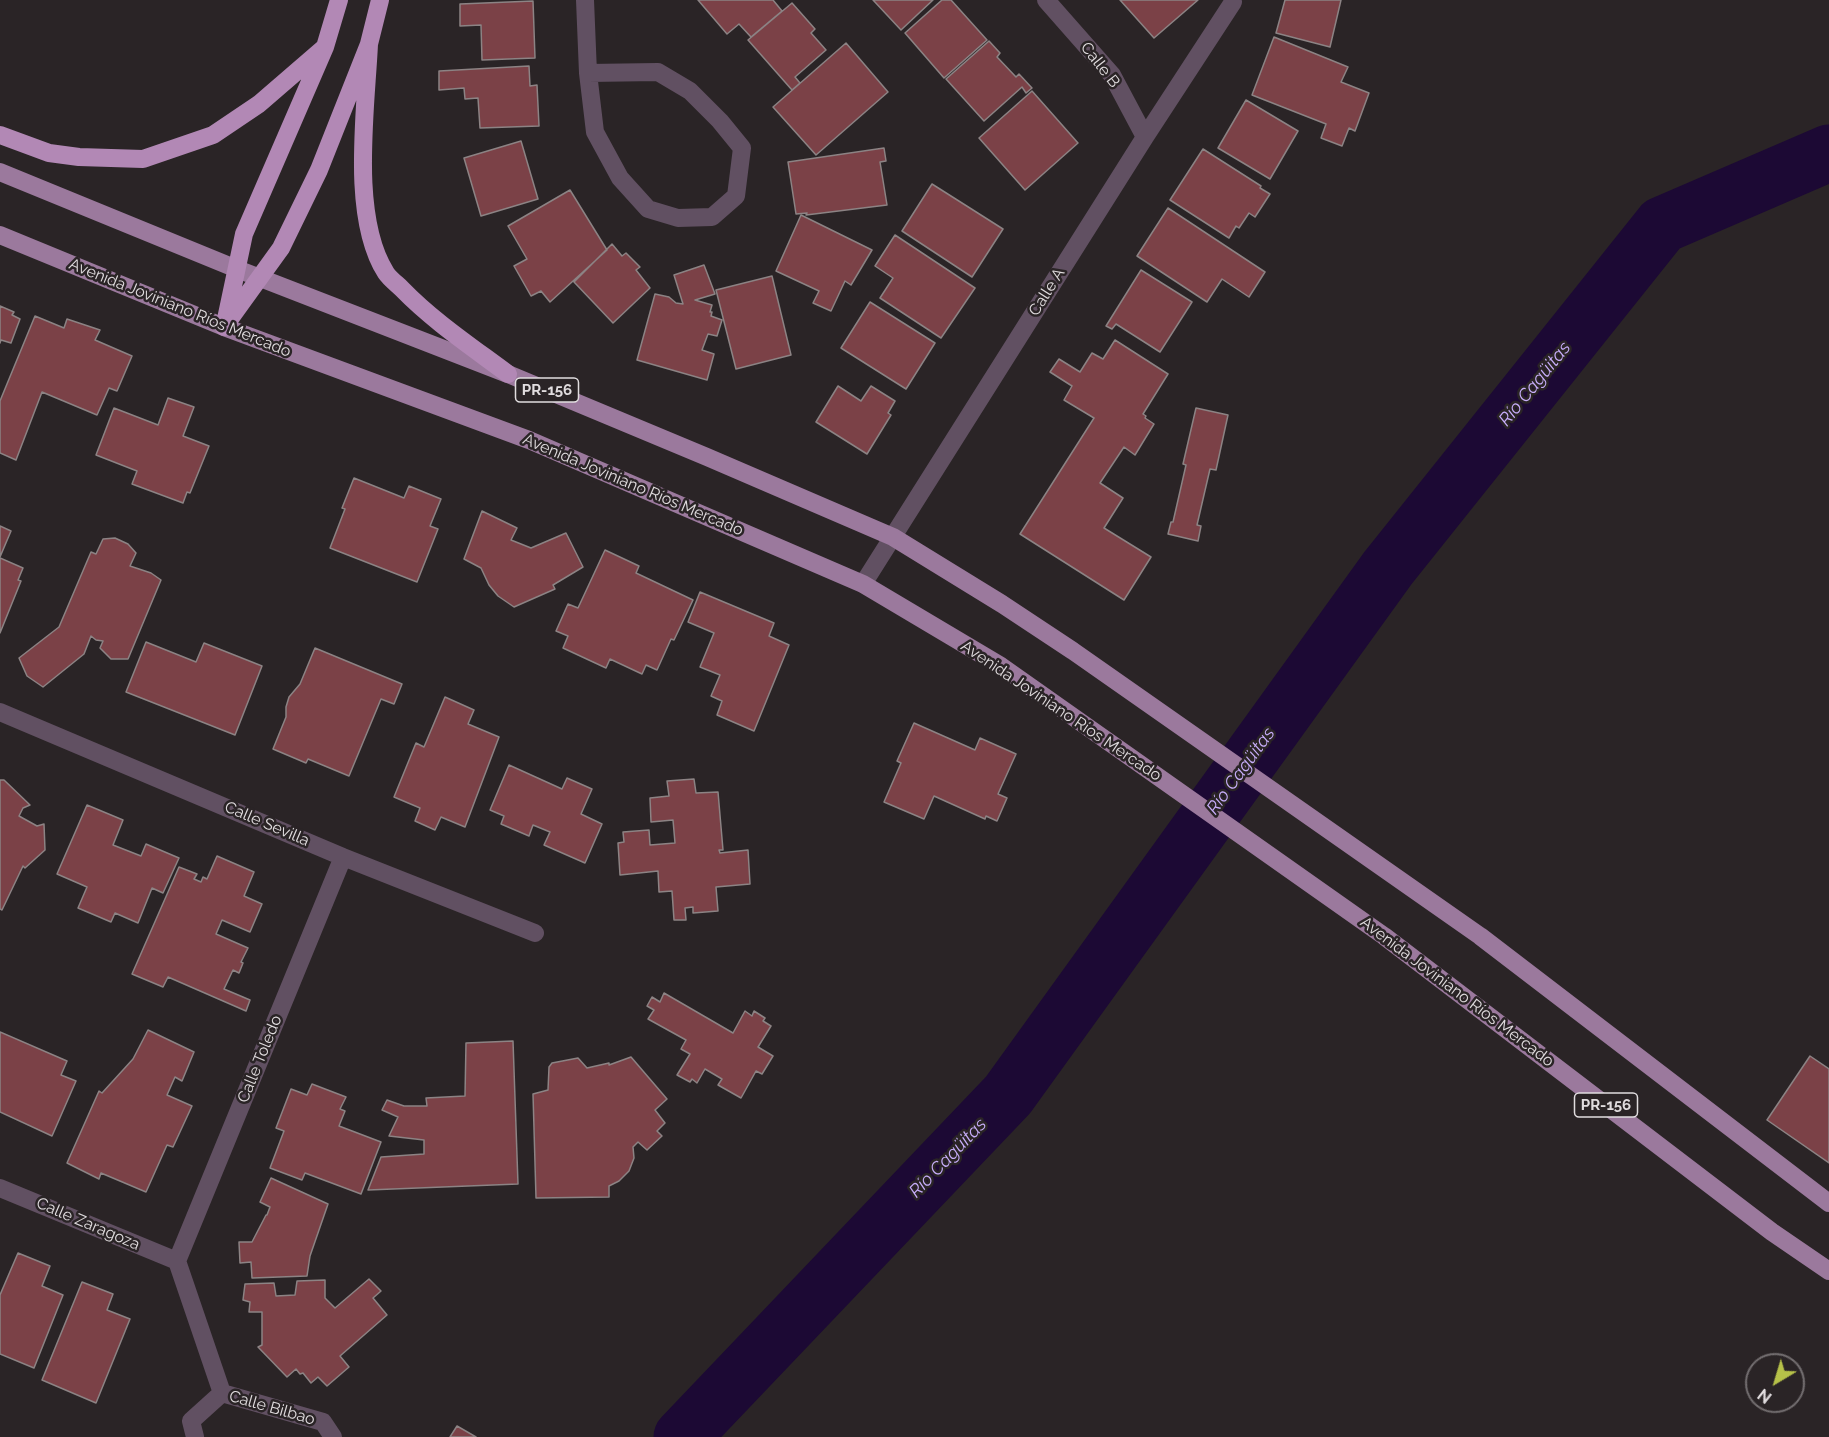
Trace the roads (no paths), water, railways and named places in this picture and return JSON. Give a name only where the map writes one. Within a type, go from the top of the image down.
[{"type":"highway","points":[[224,327],[244,234],[324,47],[339,0]]},
{"type":"highway","points":[[224,327],[281,248],[319,170],[369,44],[380,0]]},
{"type":"highway","points":[[369,44],[363,156],[366,218],[375,251],[387,273],[419,307],[508,374]]},
{"type":"highway","points":[[0,135],[49,153],[79,157],[143,159],[213,135],[259,104],[324,47]]},
{"type":"main road","name":"PR-156","points":[[0,172],[259,278],[508,374],[892,537],[1002,604],[1073,651],[1480,936],[1829,1203]]},
{"type":"main road","name":"Avenida Joviniano Ríos Mercado","points":[[0,235],[224,327],[529,440],[863,584],[1000,666],[1384,936],[1772,1232],[1829,1271]]},
{"type":"street","points":[[585,0],[588,73],[595,132],[620,178],[648,209],[678,218],[712,217],[736,196],[742,148],[690,91],[658,72],[588,73]]},
{"type":"street","name":"Calle B","points":[[1046,0],[1112,75],[1145,137]]},
{"type":"street","name":"Calle A","points":[[863,584],[1145,137],[1233,2]]},
{"type":"street","name":"Calle Sevilla","points":[[0,712],[343,857],[535,933]]},
{"type":"street","name":"Calle Toledo","points":[[177,1261],[343,857]]},
{"type":"street","name":"Calle Zaragoza","points":[[0,1188],[177,1261]]},
{"type":"street","points":[[177,1261],[222,1393],[191,1421],[195,1437]]},
{"type":"street","name":"Calle Bilbao","points":[[222,1393],[328,1430]]},
{"type":"waterway","name":"Río Cagüitas","points":[[682,1437],[1008,1095],[1388,568],[1662,225],[1829,153]]}]
